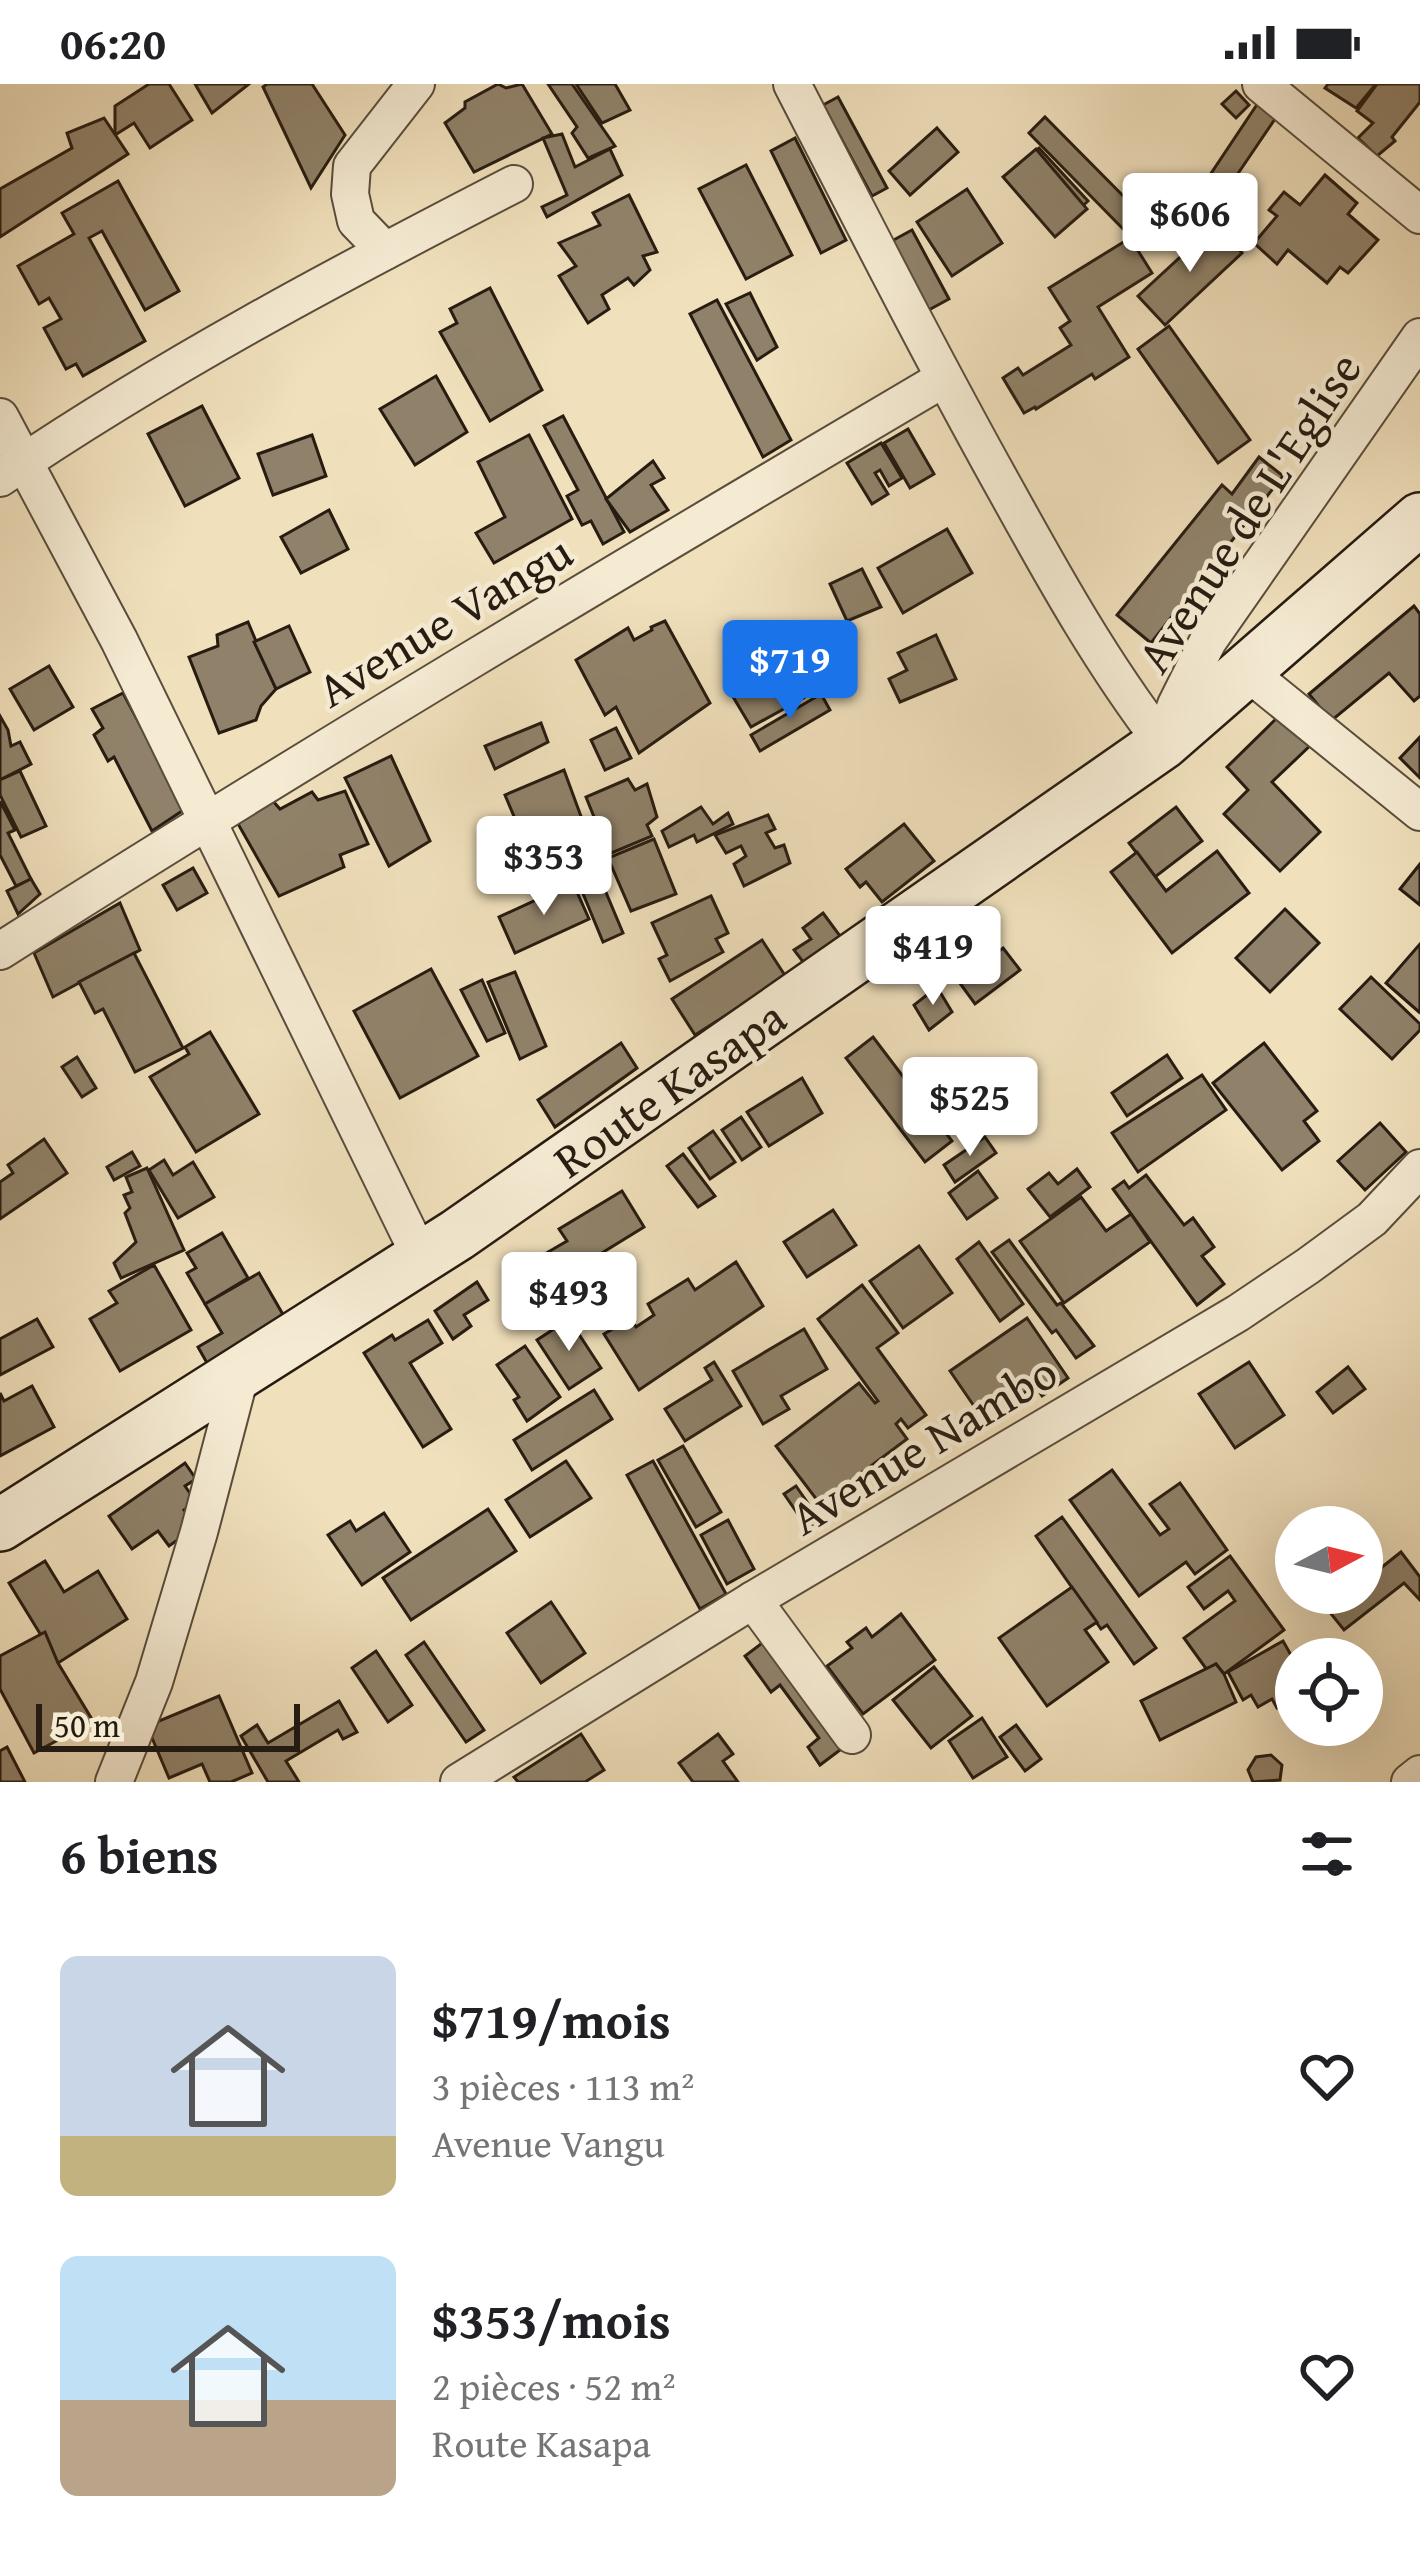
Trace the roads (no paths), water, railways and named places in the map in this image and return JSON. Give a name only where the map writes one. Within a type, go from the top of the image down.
[{"type":"main road","name":"Route Kasapa","points":[[0,1525],[421,1258],[1163,742],[1420,519]]},
{"type":"street","points":[[385,251],[356,221],[350,194],[352,166],[416,84]]},
{"type":"street","points":[[792,84],[943,379],[1085,633],[1163,742]]},
{"type":"street","points":[[1261,84],[1420,215]]},
{"type":"street","points":[[12,470],[114,404],[514,184]]},
{"type":"street","name":"Avenue de L'Eglise","points":[[1163,742],[1208,641],[1420,337]]},
{"type":"street","name":"Avenue Vangu","points":[[0,951],[556,607],[943,379]]},
{"type":"street","points":[[0,417],[12,470],[119,640],[421,1258]]},
{"type":"street","points":[[1246,670],[1420,812]]},
{"type":"street","name":"Avenue Nambo","points":[[459,1782],[753,1600],[1256,1301],[1372,1219],[1420,1168]]},
{"type":"street","points":[[115,1782],[160,1661],[241,1372]]},
{"type":"street","points":[[753,1600],[852,1735]]},
{"type":"street","points":[[1410,1782],[1420,1774]]}]
